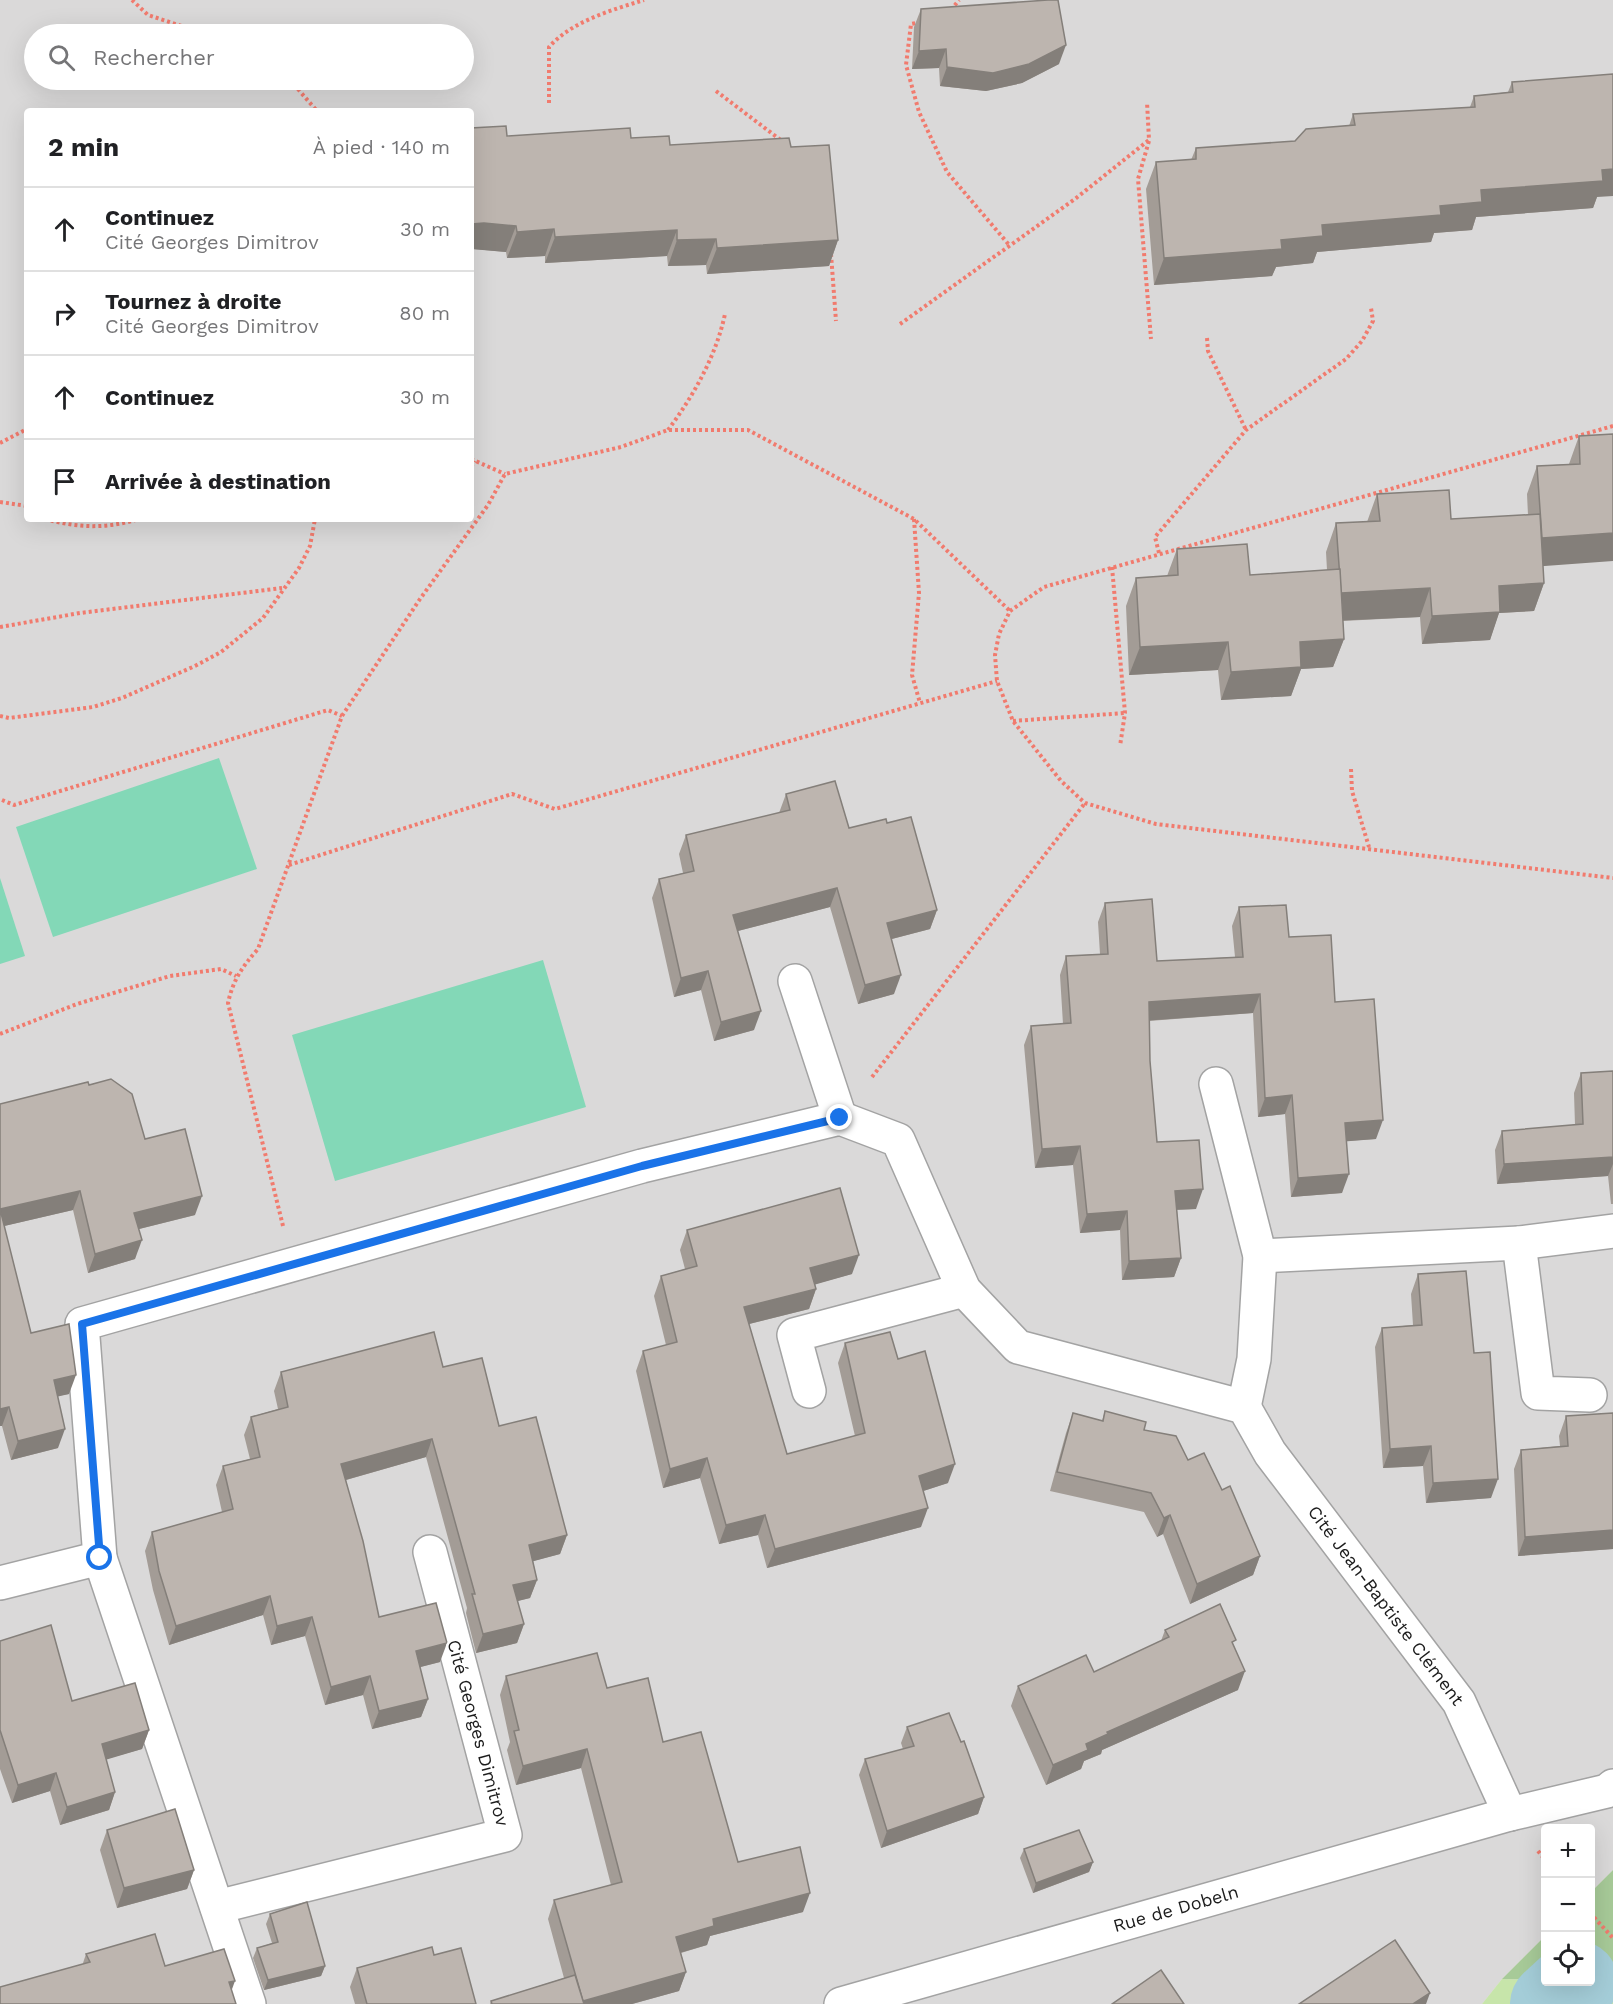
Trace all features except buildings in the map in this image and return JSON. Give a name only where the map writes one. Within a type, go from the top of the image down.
[{"type":"street","points":[[795,981],[840,1118]]},
{"type":"street","points":[[249,2004],[100,1558],[82,1324],[642,1166],[840,1118],[898,1140],[964,1290],[1018,1347],[1244,1407],[1254,1359],[1260,1256],[1216,1084]]},
{"type":"street","points":[[1260,1256],[1519,1243],[1613,1231]]},
{"type":"street","points":[[1519,1243],[1538,1393],[1590,1395]]},
{"type":"street","points":[[809,1391],[794,1335],[964,1290]]},
{"type":"street","name":"Cité Jean-Baptiste Clément","points":[[1244,1407],[1270,1453],[1460,1702],[1510,1814]]},
{"type":"street","name":"Cité Georges Dimitrov","points":[[217,1907],[505,1835],[430,1552]]},
{"type":"street","points":[[0,1583],[100,1558]]},
{"type":"street","name":"Rue de Dobeln","points":[[841,2004],[1510,1814],[1607,1791],[1613,1786]]},
{"type":"path","points":[[132,0],[148,15],[175,24]]},
{"type":"path","points":[[549,103],[549,47],[561,34],[617,9],[644,0]]},
{"type":"path","points":[[945,18],[959,0]]},
{"type":"path","points":[[922,22],[911,24],[906,65],[919,112],[947,172],[1010,246]]},
{"type":"path","points":[[299,90],[314,108]]},
{"type":"path","points":[[716,91],[790,147]]},
{"type":"path","points":[[1147,102],[1149,140],[1138,179],[1151,339]]},
{"type":"path","points":[[900,324],[1010,246],[1149,140]]},
{"type":"path","points":[[830,249],[836,321]]},
{"type":"path","points":[[1159,553],[1155,537],[1246,430],[1346,359],[1362,341],[1373,321],[1371,308]]},
{"type":"path","points":[[668,430],[700,381],[720,335],[724,314]]},
{"type":"path","points":[[1207,338],[1208,351],[1246,430]]},
{"type":"path","points":[[1613,426],[1044,587],[1010,612],[999,634],[994,655],[997,681],[1013,721],[1061,781],[1085,803],[1156,824],[1369,847],[1613,878]]},
{"type":"path","points":[[0,442],[24,430]]},
{"type":"path","points":[[474,460],[505,474],[621,447],[668,430],[748,430],[914,519],[1010,612]]},
{"type":"path","points":[[292,1263],[228,1003],[236,976],[258,949],[342,716],[420,599],[488,505],[505,474]]},
{"type":"path","points":[[0,502],[24,506]]},
{"type":"path","points":[[914,519],[919,593],[912,675],[920,703]]},
{"type":"path","points":[[60,522],[91,528],[114,527],[130,522]]},
{"type":"path","points":[[0,716],[9,718],[93,706],[122,698],[221,652],[263,618],[299,568],[310,546],[314,522]]},
{"type":"path","points":[[1112,567],[1125,713],[1120,746]]},
{"type":"path","points":[[0,627],[80,613],[283,588]]},
{"type":"path","points":[[288,865],[512,794],[555,809],[997,681]]},
{"type":"path","points":[[2,800],[14,805],[328,710],[342,716]]},
{"type":"path","points":[[1013,721],[1125,713]]},
{"type":"path","points":[[1351,769],[1352,791],[1369,847]]},
{"type":"path","points":[[840,1118],[1085,803]]},
{"type":"path","points":[[0,1034],[77,1004],[170,976],[221,969],[236,976]]},
{"type":"path","points":[[1595,1918],[1613,1938]]},
{"type":"shaded area","points":[[0,0],[1613,0],[1613,1870],[1595,1888],[1595,1824],[1541,1824],[1541,1940],[1502,1979],[1482,2004],[0,2004]]},
{"type":"green space","points":[[219,758],[257,869],[53,937],[16,827]]},
{"type":"green space","points":[[0,878],[25,956],[0,964]]},
{"type":"green space","points":[[543,960],[586,1107],[335,1181],[292,1035]]},
{"type":"green space","points":[[1613,1870],[1613,1982],[1595,1981],[1595,1888]]},
{"type":"green space","points":[[1541,1940],[1541,1980],[1502,1979]]},
{"type":"green space","points":[[1502,1979],[1541,1980],[1541,1986],[1595,1986],[1595,1982],[1613,1982],[1613,2004],[1482,2004]]},
{"type":"waterway","points":[[1552,2004],[1572,1986]]},
{"type":"route","points":[[100,1558],[82,1324],[642,1166],[840,1118]]}]
